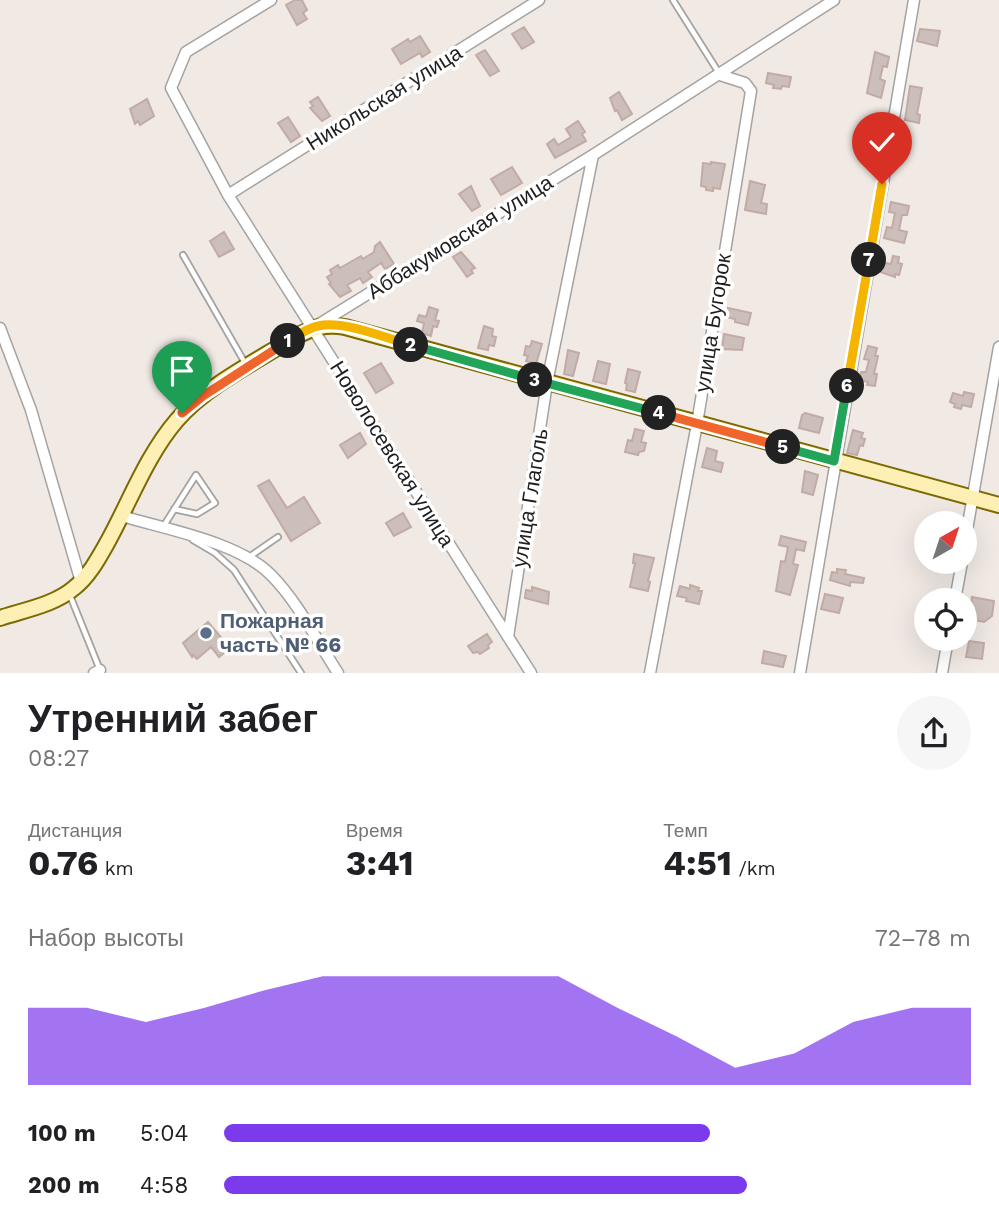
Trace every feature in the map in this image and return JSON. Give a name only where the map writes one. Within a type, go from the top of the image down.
[{"type":"street","name":"Новолосевская улица","points":[[271,0],[186,52],[170,88],[228,195],[531,673]]},
{"type":"street","name":"Никольская улица","points":[[228,195],[539,0]]},
{"type":"street","name":"Аббакумовская улица","points":[[0,618],[44,604],[68,593],[81,583],[101,554],[160,442],[175,422],[203,396],[593,155],[834,0]]},
{"type":"street","points":[[800,673],[914,0]]},
{"type":"street","name":"улица Бугорок","points":[[650,673],[697,424],[751,90],[738,79],[720,75]]},
{"type":"street","name":"улица Глаголь","points":[[508,636],[547,383],[593,155]]},
{"type":"street","points":[[312,328],[327,325],[345,327],[999,505]]},
{"type":"street","points":[[0,328],[31,410],[81,583]]},
{"type":"street","points":[[971,511],[999,347]]},
{"type":"street","points":[[121,516],[228,548],[262,567],[279,583],[338,673]]},
{"type":"street","points":[[942,673],[946,651]]},
{"type":"lane","points":[[673,0],[720,75]]},
{"type":"lane","points":[[183,255],[247,367]]},
{"type":"lane","points":[[162,528],[195,475],[215,503],[197,514],[174,509]]},
{"type":"lane","points":[[184,534],[215,553],[234,570],[300,673]]},
{"type":"lane","points":[[248,558],[278,537]]},
{"type":"lane","points":[[68,593],[98,672]]},
{"type":"building","points":[[302,0],[307,10],[303,13],[307,19],[297,25],[286,5]]},
{"type":"building","points":[[524,27],[534,42],[522,49],[512,34]]},
{"type":"building","points":[[920,29],[940,31],[937,46],[917,41]]},
{"type":"building","points":[[420,36],[430,52],[422,57],[420,53],[401,64],[392,49],[408,39],[410,42]]},
{"type":"building","points":[[485,50],[499,71],[490,76],[476,55]]},
{"type":"building","points":[[875,52],[889,57],[887,67],[883,66],[880,79],[885,81],[881,98],[867,93]]},
{"type":"building","points":[[768,73],[791,77],[789,87],[773,88],[774,85],[766,83]]},
{"type":"building","points":[[910,86],[922,88],[917,114],[920,115],[919,123],[905,120]]},
{"type":"building","points":[[619,92],[632,114],[622,120],[610,98]]},
{"type":"building","points":[[318,97],[330,116],[322,121],[310,108],[313,106],[310,102]]},
{"type":"building","points":[[147,99],[154,116],[140,125],[138,121],[135,124],[130,109]]},
{"type":"building","points":[[288,117],[300,136],[291,142],[278,123]]},
{"type":"building","points":[[578,121],[585,132],[582,134],[586,141],[555,158],[547,144],[554,139],[558,145],[571,137],[566,129]]},
{"type":"building","points":[[703,163],[725,164],[720,189],[713,188],[713,191],[701,186]]},
{"type":"building","points":[[512,167],[522,183],[501,195],[491,179]]},
{"type":"building","points":[[750,181],[765,185],[761,203],[767,204],[766,214],[745,210]]},
{"type":"building","points":[[471,186],[480,206],[472,211],[459,194]]},
{"type":"building","points":[[891,202],[909,206],[907,215],[902,215],[899,230],[907,232],[904,243],[884,238],[887,227],[892,228],[895,213],[889,212]]},
{"type":"building","points":[[224,232],[234,249],[219,257],[210,241]]},
{"type":"building","points":[[380,242],[394,264],[385,269],[381,263],[368,272],[372,277],[363,283],[360,278],[347,285],[351,291],[340,297],[329,284],[331,283],[327,277],[332,274],[330,270],[338,265],[340,268],[361,256],[363,259],[374,252],[375,246]]},
{"type":"building","points":[[461,252],[475,268],[467,277],[453,257]]},
{"type":"building","points":[[893,256],[899,257],[898,263],[902,264],[899,275],[895,274],[895,277],[878,271],[880,262],[891,264]]},
{"type":"building","points":[[429,307],[438,310],[435,320],[439,321],[437,327],[433,326],[431,336],[422,333],[424,323],[417,321],[419,315],[426,317]]},
{"type":"building","points":[[728,308],[751,313],[748,325],[726,317]]},
{"type":"building","points":[[484,326],[493,329],[492,336],[496,337],[494,346],[489,345],[488,350],[478,348]]},
{"type":"building","points":[[724,334],[744,338],[742,350],[722,349]]},
{"type":"building","points":[[532,341],[542,344],[536,364],[526,361],[528,356],[524,355],[526,346],[530,347]]},
{"type":"building","points":[[868,346],[877,348],[875,386],[860,380],[861,372],[866,372],[869,360],[864,359]]},
{"type":"building","points":[[568,350],[579,353],[573,376],[564,374]]},
{"type":"building","points":[[598,361],[610,364],[606,384],[593,381]]},
{"type":"building","points":[[381,363],[393,383],[376,393],[364,373]]},
{"type":"building","points":[[628,369],[640,372],[635,392],[626,390]]},
{"type":"building","points":[[964,392],[974,394],[971,407],[954,407],[955,404],[950,402],[953,393],[963,396]]},
{"type":"building","points":[[805,413],[823,418],[819,433],[799,428]]},
{"type":"building","points":[[635,429],[644,431],[641,442],[646,443],[644,451],[638,455],[625,452]]},
{"type":"building","points":[[853,430],[863,433],[861,438],[865,439],[857,455],[847,453]]},
{"type":"building","points":[[360,433],[366,444],[348,458],[340,445]]},
{"type":"building","points":[[707,448],[717,451],[715,461],[723,463],[721,472],[702,467]]},
{"type":"building","points":[[805,471],[818,475],[813,495],[802,492]]},
{"type":"building","points":[[269,480],[287,508],[304,497],[320,523],[291,541],[258,486]]},
{"type":"building","points":[[403,513],[411,527],[394,536],[386,523]]},
{"type":"building","points":[[781,536],[806,542],[804,551],[796,549],[793,564],[798,565],[790,595],[776,591],[781,561],[785,562],[788,547],[779,545]]},
{"type":"building","points":[[634,554],[654,558],[648,591],[630,587]]},
{"type":"building","points":[[837,569],[846,570],[845,574],[864,578],[863,583],[850,582],[850,586],[830,580],[832,572],[837,573]]},
{"type":"building","points":[[690,585],[702,591],[699,604],[677,596],[680,586],[690,589]]},
{"type":"building","points":[[532,587],[549,592],[548,604],[525,598],[526,590],[532,591]]},
{"type":"building","points":[[825,594],[843,598],[839,613],[821,609]]},
{"type":"building","points":[[977,598],[994,601],[992,616],[984,622],[977,621]]},
{"type":"building","name":"Пожарная часть № 66","points":[[208,622],[230,648],[219,657],[211,647],[197,659],[193,655],[192,657],[183,643]]},
{"type":"building","points":[[487,634],[492,642],[488,645],[489,648],[480,654],[473,653],[468,646]]},
{"type":"building","points":[[977,642],[984,643],[982,659],[966,657],[967,651],[977,651]]},
{"type":"building","points":[[764,651],[786,656],[783,667],[762,663]]},
{"type":"place","name":"Пожарная часть № 66","points":[[206,633]]},
{"type":"route","points":[[182,413],[203,396],[295,337],[312,328],[335,325],[834,461],[882,184]]}]
